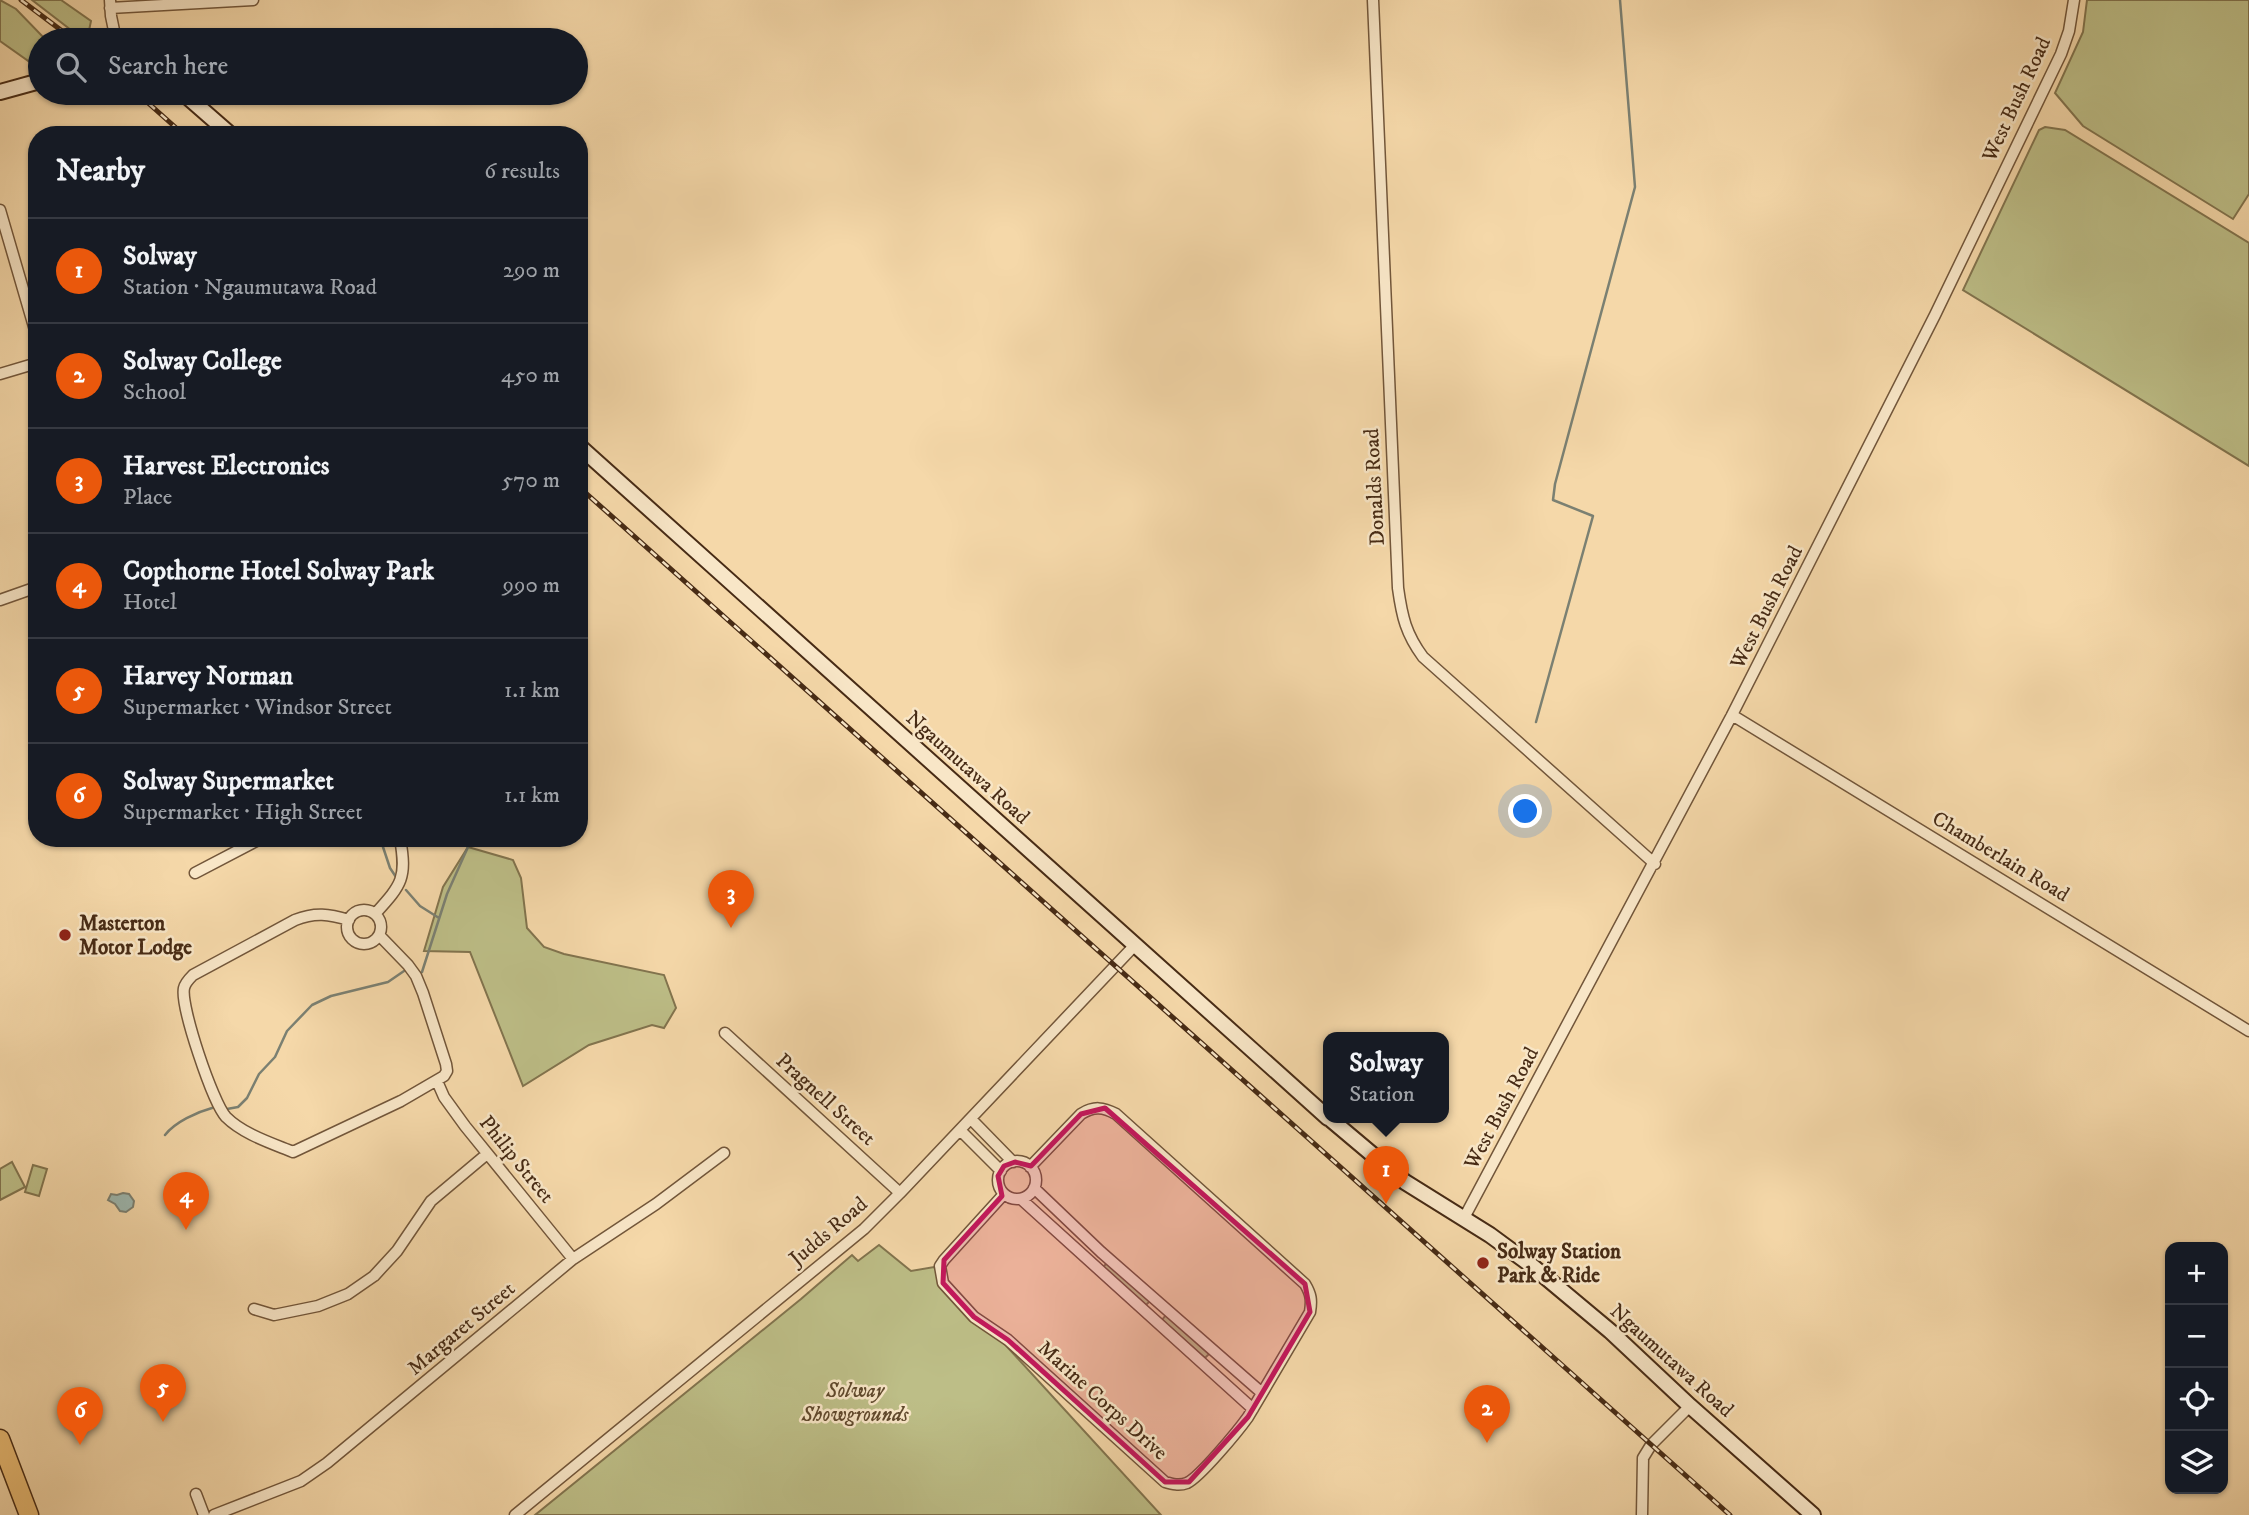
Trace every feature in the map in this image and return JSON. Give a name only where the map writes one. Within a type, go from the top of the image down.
[{"type":"highway","points":[[0,1439],[29,1515]]},
{"type":"main road","points":[[0,92],[28,84]]},
{"type":"main road","points":[[197,105],[221,126]]},
{"type":"main road","name":"Ngaumutawa Road","points":[[588,454],[1323,1114]]},
{"type":"main road","name":"Ngaumutawa Road","points":[[1334,1123],[1392,1173],[1464,1218],[1531,1265],[1610,1331],[1813,1515]]},
{"type":"street","points":[[114,28],[110,4],[253,0]]},
{"type":"street","name":"Donalds Road","points":[[1373,0],[1398,588],[1402,616],[1410,639],[1423,657],[1655,864]]},
{"type":"street","name":"West Bush Road","points":[[1464,1218],[1655,864],[1935,315],[2061,54],[2074,0]]},
{"type":"street","points":[[0,210],[28,307]]},
{"type":"street","points":[[0,374],[28,366]]},
{"type":"street","points":[[0,600],[28,590]]},
{"type":"street","name":"Chamberlain Road","points":[[1732,715],[2249,1031]]},
{"type":"street","points":[[195,873],[245,847]]},
{"type":"street","points":[[376,914],[401,882],[404,862],[402,847]]},
{"type":"street","points":[[356,912],[376,914],[381,924],[379,935],[371,943],[354,941],[348,931],[349,920],[356,912]]},
{"type":"street","points":[[349,920],[310,914],[193,975],[184,985],[183,997],[187,1014],[205,1072],[223,1114],[241,1128],[293,1153],[437,1081],[447,1071],[424,993],[408,965],[379,935]]},
{"type":"street","name":"Judds Road","points":[[515,1515],[864,1229],[1135,945]]},
{"type":"street","name":"Pragnell Street","points":[[725,1033],[900,1193]]},
{"type":"street","name":"Philip Street","points":[[437,1081],[444,1097],[487,1154],[573,1259]]},
{"type":"street","name":"Marine Corps Drive","points":[[1004,1194],[944,1260],[940,1266],[943,1283],[974,1317],[1008,1340],[1165,1482],[1175,1485],[1189,1482],[1239,1429],[1310,1312],[1312,1301],[1305,1284],[1116,1114],[1105,1108],[1088,1109],[1081,1114],[1030,1167]]},
{"type":"street","points":[[971,1119],[1013,1162]]},
{"type":"street","points":[[960,1130],[1000,1171]]},
{"type":"street","name":"Margaret Street","points":[[214,1515],[301,1481],[327,1463],[573,1259],[656,1204],[724,1153]]},
{"type":"street","points":[[254,1309],[274,1315],[318,1306],[348,1294],[374,1276],[397,1251],[431,1201],[487,1154]]},
{"type":"street","points":[[1021,1199],[1034,1188],[1036,1180],[1030,1167],[1021,1162],[1013,1162],[1000,1171],[998,1182],[1004,1194],[1021,1199],[1253,1409]]},
{"type":"street","points":[[1034,1188],[1101,1252],[1262,1393]]},
{"type":"street","points":[[1092,1263],[1101,1252]]},
{"type":"street","points":[[1150,1316],[1161,1305]]},
{"type":"street","points":[[1210,1369],[1220,1358]]},
{"type":"street","points":[[1642,1515],[1643,1458],[1651,1445],[1690,1406]]},
{"type":"street","points":[[196,1494],[204,1515]]},
{"type":"highlighted area","points":[[1105,1108],[1305,1284],[1310,1312],[1248,1417],[1189,1482],[1165,1482],[1008,1340],[974,1317],[943,1283],[944,1260],[1002,1196],[998,1176],[1004,1166],[1015,1162],[1031,1166],[1081,1114]]},
{"type":"green space","points":[[0,0],[16,9],[34,28],[28,28],[28,61],[0,41]]},
{"type":"green space","points":[[32,0],[61,0],[91,21],[90,28],[68,28]]},
{"type":"green space","points":[[2087,0],[2249,0],[2249,194],[2233,219],[2083,126],[2055,93],[2083,32]]},
{"type":"green space","points":[[2045,127],[2065,130],[2249,243],[2249,466],[1963,290],[2039,130]]},
{"type":"green space","points":[[468,847],[513,860],[521,878],[527,928],[544,947],[564,954],[664,975],[676,1008],[664,1028],[652,1025],[589,1045],[523,1086],[470,952],[424,951],[443,887]]},
{"type":"green space","points":[[12,1162],[25,1187],[0,1200],[0,1169]]},
{"type":"green space","points":[[33,1165],[47,1169],[39,1196],[25,1192]]},
{"type":"green space","name":"Solway Showgrounds","points":[[879,1245],[911,1271],[934,1267],[1161,1515],[535,1515],[852,1255],[858,1261]]},
{"type":"green space","points":[[1107,1263],[1150,1301],[1146,1305],[1103,1267]]},
{"type":"green space","points":[[1166,1315],[1209,1354],[1205,1358],[1162,1320]]},
{"type":"water","points":[[111,1194],[129,1194],[134,1201],[133,1207],[126,1212],[120,1211],[108,1200]]},
{"type":"waterway","points":[[1536,722],[1593,516],[1553,500],[1555,484],[1635,187],[1620,0]]},
{"type":"waterway","points":[[383,847],[396,877]]},
{"type":"waterway","points":[[422,972],[447,894],[468,847]]},
{"type":"waterway","points":[[406,890],[420,906],[439,918]]},
{"type":"waterway","points":[[227,1109],[238,1107],[247,1098],[259,1074],[275,1057],[287,1031],[312,1005],[331,996],[388,982],[404,971]]},
{"type":"waterway","points":[[165,1135],[187,1118],[212,1108]]},
{"type":"railway","points":[[21,0],[58,28]]},
{"type":"railway","points":[[150,105],[174,126]]},
{"type":"railway","points":[[588,495],[1730,1515]]},
{"type":"place","name":"Harvest Electronics","points":[[731,928]]},
{"type":"place","name":"Masterton Motor Lodge","points":[[65,935]]},
{"type":"place","name":"Solway","points":[[1386,1204]]},
{"type":"place","name":"Copthorne Hotel Solway Park","points":[[186,1230]]},
{"type":"place","name":"Solway Station Park & Ride","points":[[1483,1263]]},
{"type":"place","name":"Harvey Norman","points":[[163,1422]]},
{"type":"place","name":"Solway College","points":[[1487,1443]]},
{"type":"place","name":"Solway Supermarket","points":[[80,1445]]}]
